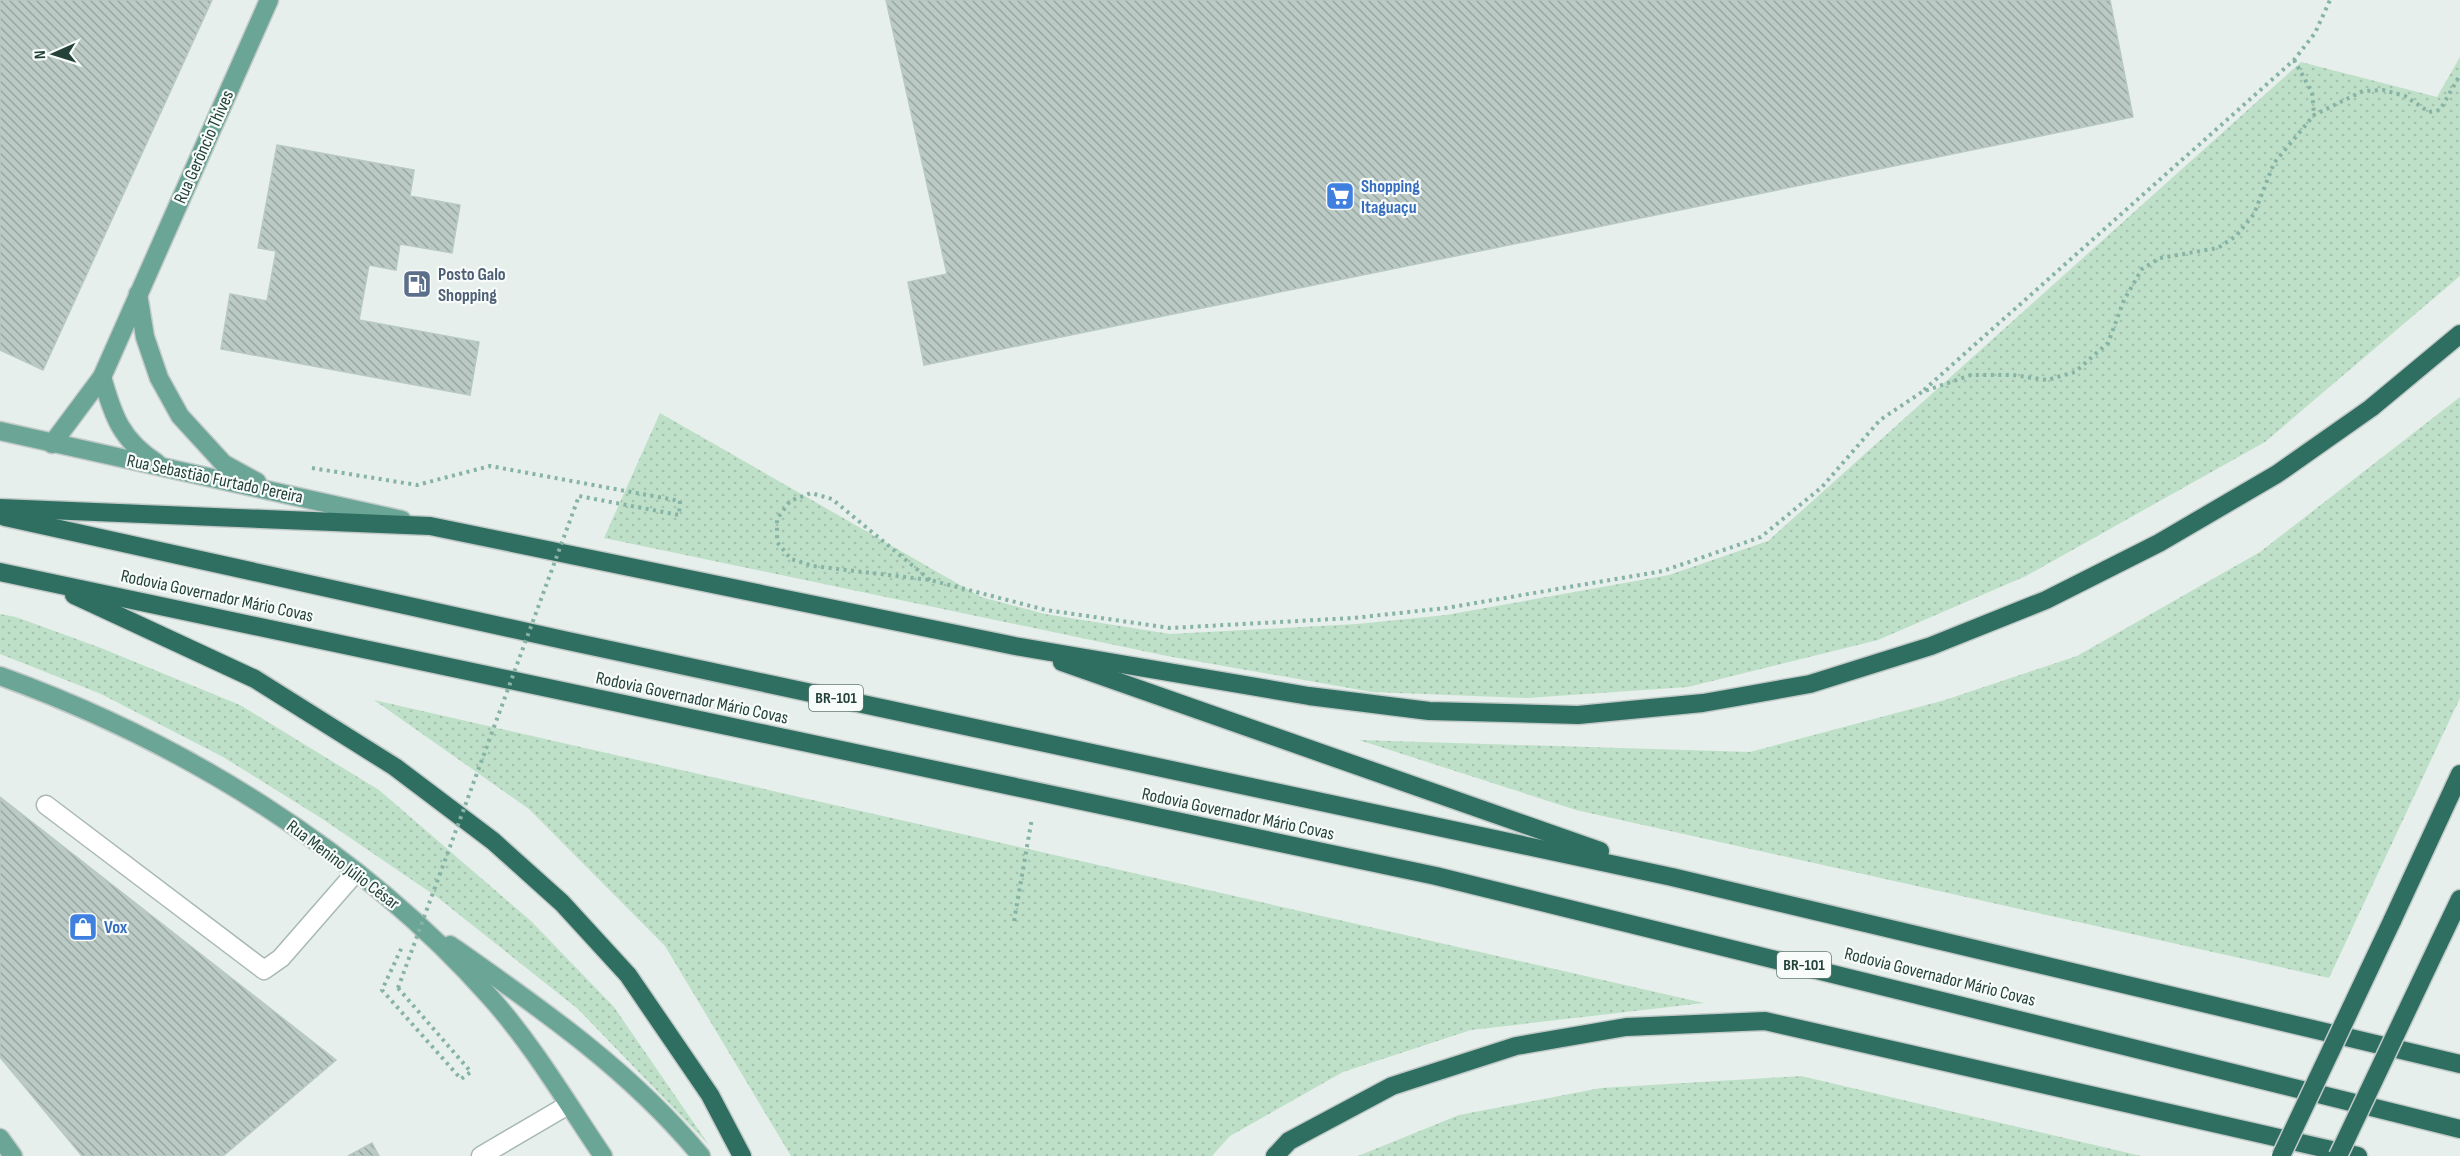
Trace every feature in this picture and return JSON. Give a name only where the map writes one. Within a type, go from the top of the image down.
[{"type":"highway","points":[[0,508],[430,526],[1015,646],[1309,696],[1429,711],[1578,716],[1703,703],[1810,684],[1931,646],[2025,609],[2159,543],[2277,474],[2371,408],[2460,334]]},
{"type":"highway","name":"Rodovia Governador Mário Covas","points":[[0,516],[568,641],[1672,877],[2460,1064]]},
{"type":"highway","name":"Rodovia Governador Mário Covas","points":[[0,572],[1037,794],[1436,876],[2460,1129]]},
{"type":"highway","points":[[46,581],[255,680],[394,767],[493,841],[562,903],[628,975],[710,1095],[742,1156]]},
{"type":"highway","points":[[1015,646],[1672,877]]},
{"type":"highway","points":[[2281,1156],[2460,774]]},
{"type":"highway","points":[[2338,1156],[2460,899]]},
{"type":"highway","points":[[1275,1156],[1289,1141],[1392,1086],[1516,1046],[1626,1027],[1765,1021],[2358,1156]]},
{"type":"main road","name":"Rua Gerôncio Thives","points":[[52,444],[102,376],[269,0]]},
{"type":"main road","points":[[138,294],[145,337],[159,378],[180,416],[224,464],[274,492]]},
{"type":"main road","points":[[102,376],[112,411],[122,432],[137,451],[165,469]]},
{"type":"main road","name":"Rua Sebastião Furtado Pereira","points":[[0,431],[430,526]]},
{"type":"main road","name":"Rua Menino Júlio César","points":[[0,676],[30,687],[151,742],[226,782],[314,838],[414,920],[490,997],[603,1156]]},
{"type":"main road","points":[[414,920],[546,1012],[606,1059],[675,1125],[701,1156]]},
{"type":"main road","points":[[0,1138],[13,1156]]},
{"type":"lane","points":[[46,805],[264,970],[281,958],[356,872]]},
{"type":"lane","points":[[481,1156],[568,1105]]},
{"type":"path","points":[[930,580],[832,500],[811,493],[790,501],[777,519],[777,542],[791,559],[813,566],[930,580],[1046,610],[1170,628],[1353,618],[1446,608],[1663,571],[1761,537],[1822,487],[1880,420],[1922,392],[2294,60],[2315,33],[2330,0]]},
{"type":"path","points":[[2294,60],[2312,92],[2314,115]]},
{"type":"path","points":[[1922,392],[1971,375],[2013,375],[2047,380],[2075,372],[2108,343],[2124,300],[2142,269],[2160,258],[2218,248],[2236,236],[2254,214],[2274,163],[2314,115],[2363,91],[2383,90],[2405,96],[2429,112],[2440,110],[2460,75]]},
{"type":"path","points":[[305,467],[417,485],[490,466],[680,501],[679,515],[579,496],[398,988],[471,1072],[461,1079],[382,990],[414,920]]},
{"type":"path","points":[[1014,921],[1037,794]]},
{"type":"green space","points":[[2460,57],[2460,276],[2265,442],[2026,576],[1878,640],[1688,687],[1527,698],[1372,692],[1167,656],[604,538],[660,413],[981,597],[1045,614],[1170,634],[1357,624],[1446,615],[1669,575],[1768,541],[2301,62],[2437,97]]},
{"type":"green space","points":[[2460,397],[2460,698],[2329,978],[1576,810],[1359,740],[1750,752],[1945,700],[2077,656],[2260,552]]},
{"type":"green space","points":[[0,614],[16,617],[101,648],[240,705],[379,790],[531,921],[614,1007],[709,1145],[578,1009],[437,897],[321,818],[223,757],[101,694],[0,654]]},
{"type":"green space","points":[[374,700],[1704,1003],[1471,1030],[1343,1072],[1230,1136],[1212,1156],[791,1156],[665,946],[529,809]]},
{"type":"green space","points":[[1801,1076],[2141,1156],[1358,1156],[1459,1115],[1601,1088]]},
{"type":"building","points":[[0,0],[212,0],[43,370],[0,350]]},
{"type":"building","name":"Shopping Itaguaçu","points":[[886,0],[2110,0],[2133,117],[924,365],[908,282],[947,274]]},
{"type":"building","points":[[277,145],[414,170],[410,196],[460,205],[452,253],[400,244],[396,270],[369,265],[359,320],[479,342],[470,395],[221,349],[230,294],[267,301],[276,251],[258,248]]},
{"type":"building","name":"Vox","points":[[0,797],[336,1060],[223,1156],[82,1156],[0,1057]]},
{"type":"building","points":[[372,1143],[379,1156],[348,1156]]},
{"type":"place","name":"Shopping Itaguaçu","points":[[1340,196]]},
{"type":"place","name":"Posto Galo Shopping","points":[[417,284]]},
{"type":"place","name":"Vox","points":[[83,927]]}]
